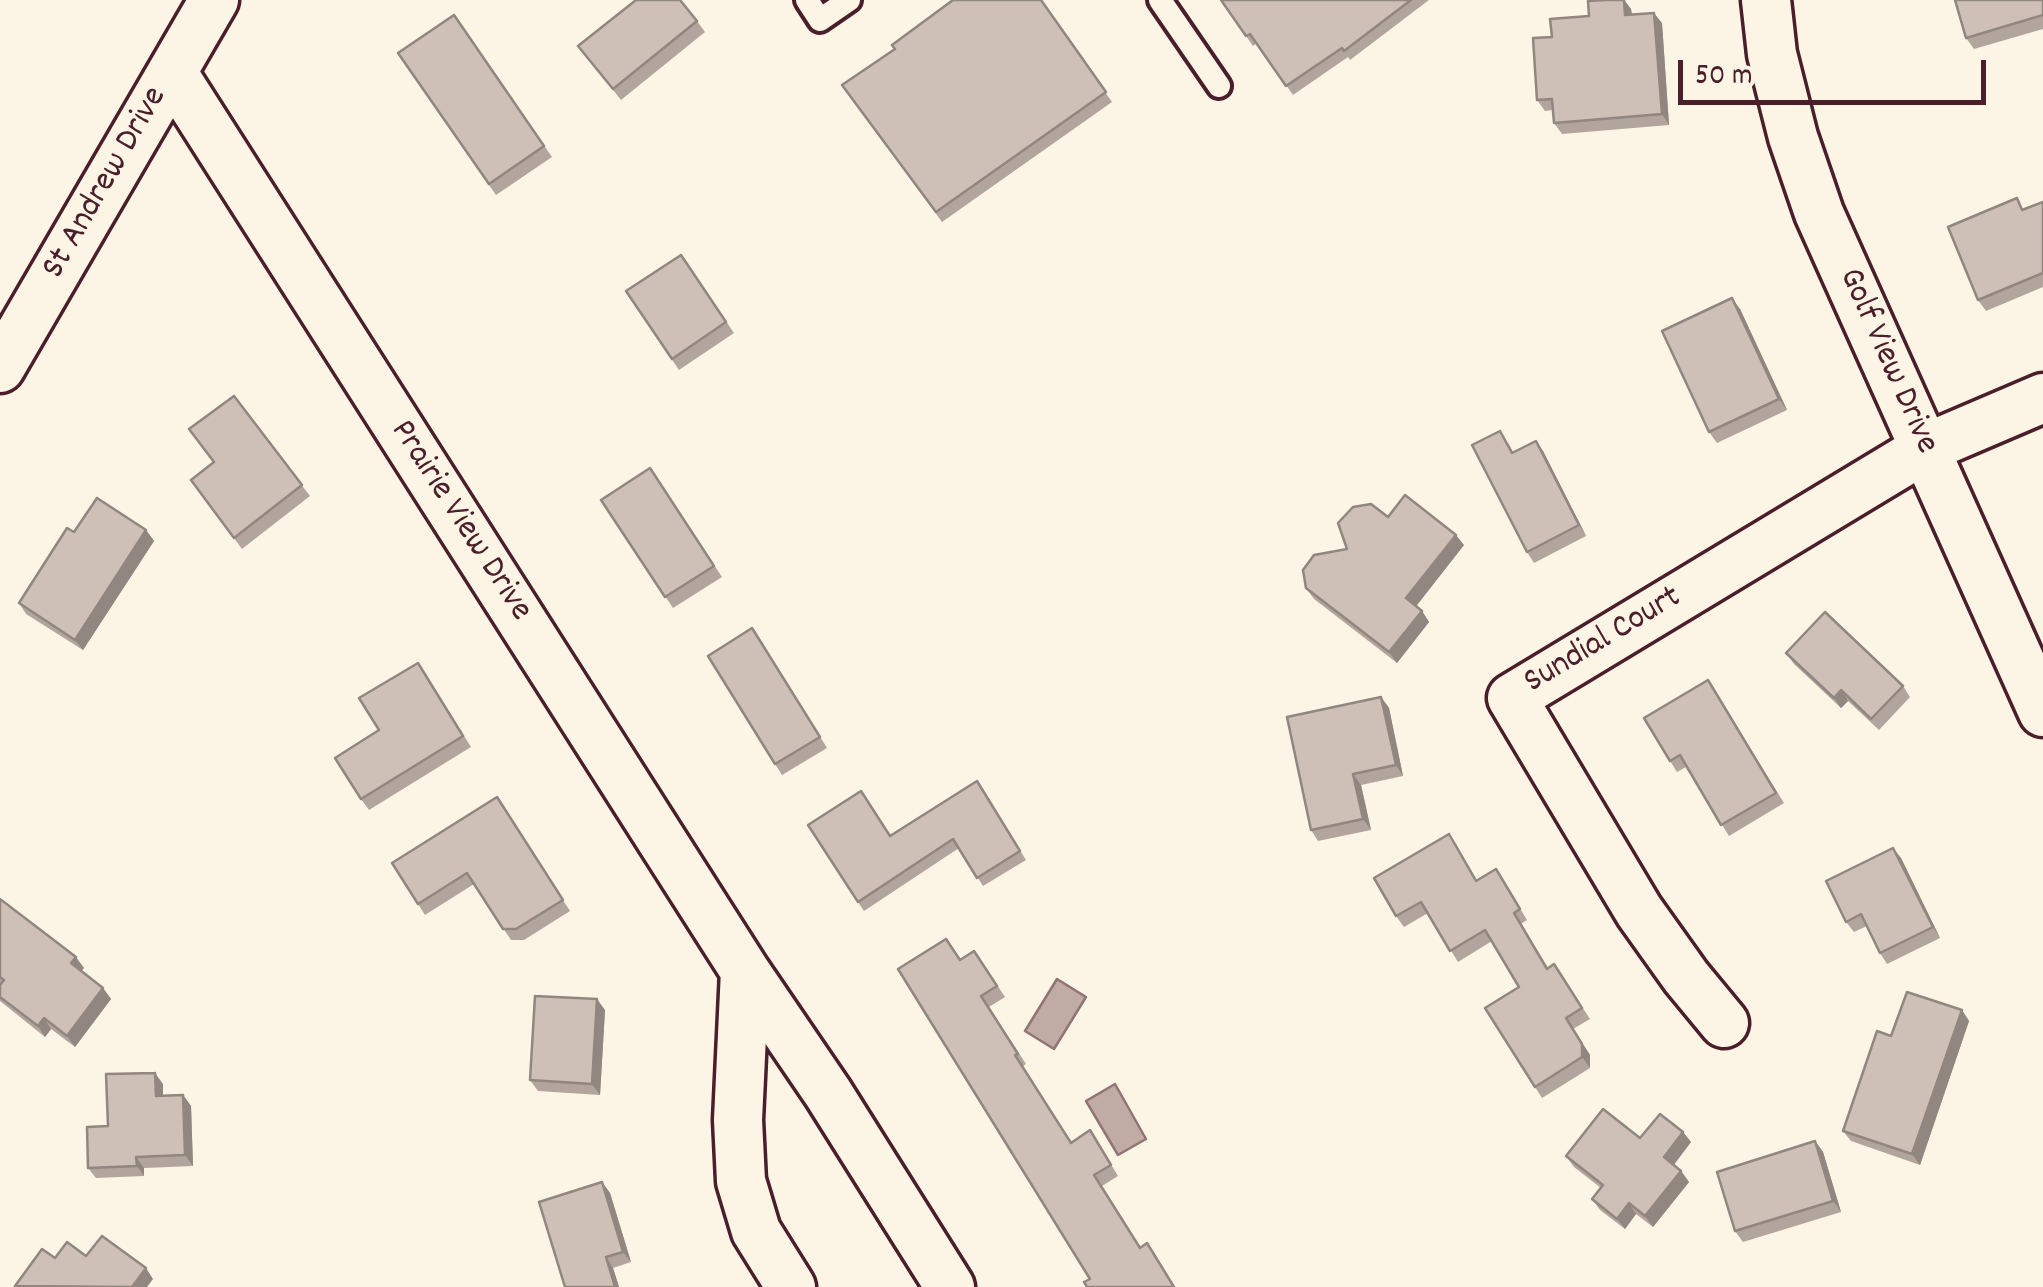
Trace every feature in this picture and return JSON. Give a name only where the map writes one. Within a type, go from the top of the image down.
[{"type":"street","name":"St Andrew Drive","points":[[0,368],[214,0]]},
{"type":"street","name":"Golf View Drive","points":[[1766,0],[1780,87],[1819,213],[2043,712]]},
{"type":"street","name":"Prairie View Drive","points":[[172,72],[950,1287]]},
{"type":"street","points":[[1926,448],[2043,398]]},
{"type":"street","name":"Sundial Court","points":[[1724,1023],[1639,911],[1512,698],[1926,448]]},
{"type":"street","points":[[745,971],[738,1120],[741,1181],[756,1231],[791,1287]]},
{"type":"lane","points":[[807,0],[820,20],[849,0]]},
{"type":"lane","points":[[1160,0],[1219,86]]},
{"type":"shaded area","points":[[1057,979],[1086,997],[1054,1049],[1025,1031]]},
{"type":"shaded area","points":[[1115,1084],[1146,1139],[1118,1155],[1086,1101]]},
{"type":"building","points":[[636,0],[680,0],[697,21],[613,89],[578,46]]},
{"type":"building","points":[[953,0],[1041,0],[1106,92],[936,212],[842,85],[895,49],[892,45]]},
{"type":"building","points":[[1221,0],[1411,0],[1344,51],[1342,48],[1286,86]]},
{"type":"building","points":[[1624,0],[1625,15],[1654,13],[1662,114],[1554,123],[1552,99],[1537,100],[1533,38],[1552,37],[1550,19],[1589,16],[1588,1]]},
{"type":"building","points":[[1955,0],[2043,0],[2043,15],[1966,38]]},
{"type":"building","points":[[454,15],[544,146],[489,184],[398,53]]},
{"type":"building","points":[[2017,198],[2022,210],[2043,202],[2043,273],[1978,300],[1948,227]]},
{"type":"building","points":[[681,255],[726,322],[672,359],[626,291]]},
{"type":"building","points":[[1732,298],[1779,399],[1709,432],[1662,331]]},
{"type":"building","points":[[234,396],[302,485],[234,538],[191,480],[214,462],[189,429]]},
{"type":"building","points":[[1500,431],[1512,453],[1536,441],[1579,525],[1527,552],[1472,445]]},
{"type":"building","points":[[650,468],[714,566],[665,597],[601,500]]},
{"type":"building","points":[[1405,495],[1456,535],[1406,598],[1422,611],[1389,652],[1306,588],[1303,570],[1314,555],[1347,549],[1338,523],[1353,507],[1371,504],[1388,517]]},
{"type":"building","points":[[97,498],[146,530],[75,640],[19,603],[67,528],[74,532]]},
{"type":"building","points":[[1825,612],[1903,686],[1871,719],[1841,690],[1834,698],[1786,653]]},
{"type":"building","points":[[752,628],[820,737],[775,764],[708,656]]},
{"type":"building","points":[[418,663],[463,736],[361,799],[335,758],[379,730],[359,698]]},
{"type":"building","points":[[1708,680],[1776,793],[1721,825],[1680,755],[1670,761],[1644,718]]},
{"type":"building","points":[[1381,697],[1396,765],[1353,774],[1363,819],[1311,830],[1287,717]]},
{"type":"building","points":[[977,781],[1020,851],[977,878],[953,839],[858,902],[808,825],[861,791],[890,836]]},
{"type":"building","points":[[497,797],[563,900],[516,929],[503,929],[467,873],[418,904],[392,863]]},
{"type":"building","points":[[1449,834],[1476,881],[1496,869],[1520,909],[1514,913],[1547,969],[1554,964],[1582,1008],[1566,1018],[1582,1044],[1582,1057],[1535,1087],[1485,1008],[1519,987],[1485,930],[1450,951],[1421,902],[1396,916],[1374,878]]},
{"type":"building","points":[[1893,848],[1933,927],[1880,953],[1861,914],[1846,922],[1826,881]]},
{"type":"building","points":[[0,899],[76,957],[71,963],[103,988],[67,1036],[44,1018],[38,1026],[0,997],[4,980],[0,977]]},
{"type":"building","points":[[946,939],[960,960],[974,951],[997,986],[981,996],[1018,1054],[1015,1055],[1071,1143],[1090,1130],[1111,1165],[1094,1175],[1140,1248],[1147,1243],[1174,1287],[1087,1287],[1084,1282],[1090,1279],[898,969]]},
{"type":"building","points":[[1907,992],[1962,1010],[1912,1154],[1843,1131],[1877,1031],[1891,1036]]},
{"type":"building","points":[[535,996],[597,999],[592,1084],[530,1080]]},
{"type":"building","points":[[155,1073],[156,1096],[183,1095],[185,1155],[136,1157],[137,1166],[88,1168],[87,1127],[108,1126],[106,1074]]},
{"type":"building","points":[[1603,1109],[1640,1138],[1660,1114],[1683,1132],[1664,1157],[1681,1171],[1645,1216],[1629,1203],[1617,1219],[1592,1199],[1603,1185],[1566,1156]]},
{"type":"building","points":[[1815,1141],[1833,1201],[1735,1231],[1717,1172]]},
{"type":"building","points":[[602,1182],[623,1252],[606,1257],[615,1287],[565,1287],[539,1202]]},
{"type":"building","points":[[102,1236],[146,1268],[132,1287],[15,1286],[42,1249],[55,1258],[67,1242],[86,1256]]}]
